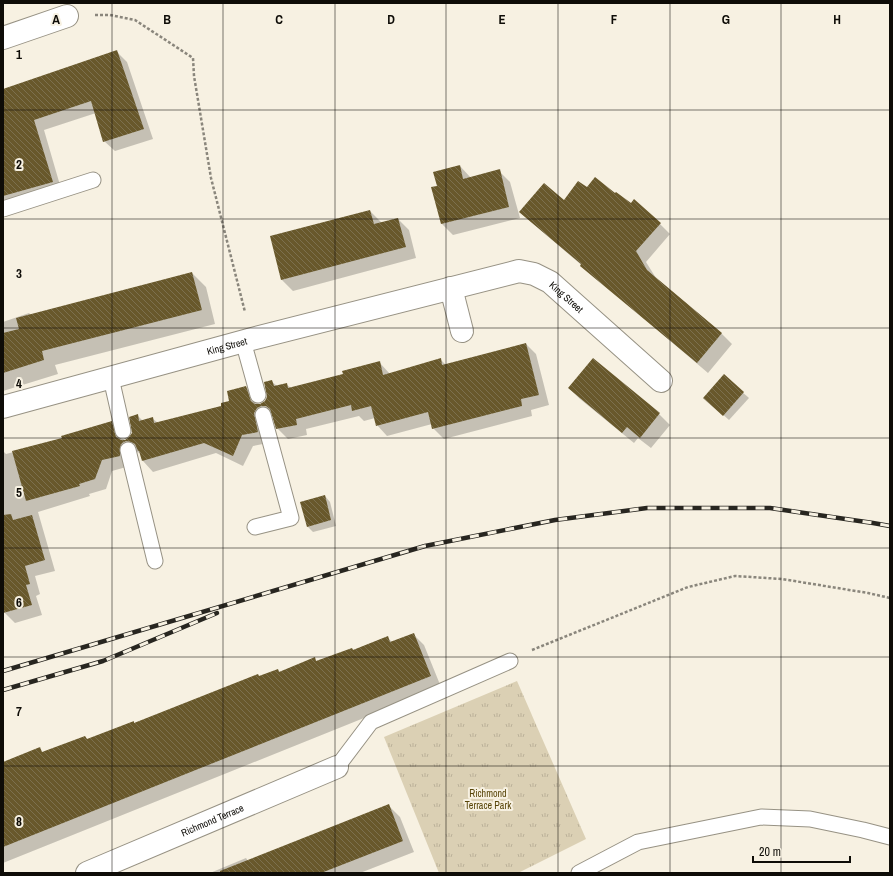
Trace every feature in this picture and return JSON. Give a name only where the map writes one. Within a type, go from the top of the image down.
[{"type":"street","points":[[3,38],[67,16]]},
{"type":"street","name":"King Street","points":[[3,407],[246,341],[519,271],[534,274],[550,282],[661,380]]},
{"type":"street","points":[[451,288],[462,331]]},
{"type":"street","name":"Richmond Terrace","points":[[87,873],[337,767]]},
{"type":"lane","points":[[3,209],[93,180]]},
{"type":"lane","points":[[246,341],[258,395]]},
{"type":"lane","points":[[111,378],[123,431]]},
{"type":"lane","points":[[255,527],[291,518],[263,416]]},
{"type":"lane","points":[[128,450],[155,561]]},
{"type":"lane","points":[[337,767],[372,722],[510,661]]},
{"type":"lane","points":[[579,873],[638,842],[761,817],[810,819],[890,837]]},
{"type":"path","points":[[67,16],[110,15],[135,20],[193,58],[194,76],[211,178],[244,308],[246,341]]},
{"type":"path","points":[[510,661],[539,646],[688,586],[735,576],[782,579],[890,598]]},
{"type":"green space","name":"Richmond Terrace Park","points":[[517,681],[586,839],[518,873],[439,873],[384,737]]},
{"type":"building","points":[[117,50],[144,129],[103,142],[91,101],[34,120],[53,182],[3,196],[3,89]]},
{"type":"building","points":[[460,165],[463,179],[500,169],[509,207],[441,224],[431,187],[437,186],[433,172]]},
{"type":"building","points":[[595,177],[615,193],[616,192],[631,203],[634,199],[661,223],[636,251],[647,270],[722,333],[697,363],[580,266],[581,264],[519,212],[544,183],[564,200],[578,181],[587,187]]},
{"type":"building","points":[[370,210],[374,224],[398,218],[406,247],[281,280],[270,236]]},
{"type":"building","points":[[192,272],[202,310],[42,351],[44,360],[3,373],[3,333],[19,329],[16,318]]},
{"type":"building","points":[[526,343],[539,395],[521,399],[522,406],[432,429],[428,412],[376,426],[371,406],[352,411],[351,405],[296,419],[297,425],[276,429],[270,409],[266,406],[261,406],[257,408],[254,413],[258,432],[242,435],[233,456],[204,443],[142,461],[135,444],[126,441],[122,443],[120,447],[120,456],[102,460],[95,479],[79,484],[80,486],[26,501],[12,451],[62,438],[61,436],[112,421],[116,437],[121,440],[125,440],[132,433],[129,417],[138,414],[139,421],[153,417],[154,423],[221,406],[221,403],[229,401],[227,391],[246,386],[251,401],[255,404],[260,404],[265,401],[267,397],[264,382],[272,380],[274,386],[287,383],[288,388],[343,374],[342,371],[380,361],[383,375],[441,358],[442,365]]},
{"type":"building","points":[[593,358],[660,413],[640,438],[627,427],[622,433],[568,388]]},
{"type":"building","points":[[724,374],[744,392],[723,416],[703,398]]},
{"type":"building","points":[[325,495],[331,520],[307,527],[300,502]]},
{"type":"building","points":[[11,514],[13,520],[32,515],[45,560],[25,566],[30,584],[26,585],[32,605],[3,613],[3,515]]},
{"type":"building","points":[[414,633],[431,676],[3,847],[3,762],[40,747],[42,752],[85,736],[87,739],[134,721],[134,723],[258,674],[259,676],[278,669],[279,672],[315,657],[316,661],[352,648],[353,650],[388,636],[390,642]]},
{"type":"building","points":[[389,804],[403,841],[321,873],[220,873],[220,871]]},
{"type":"railway","points":[[3,671],[425,546],[555,520],[647,508],[770,508],[890,526]]},
{"type":"railway","points":[[3,690],[103,661],[217,613]]}]
